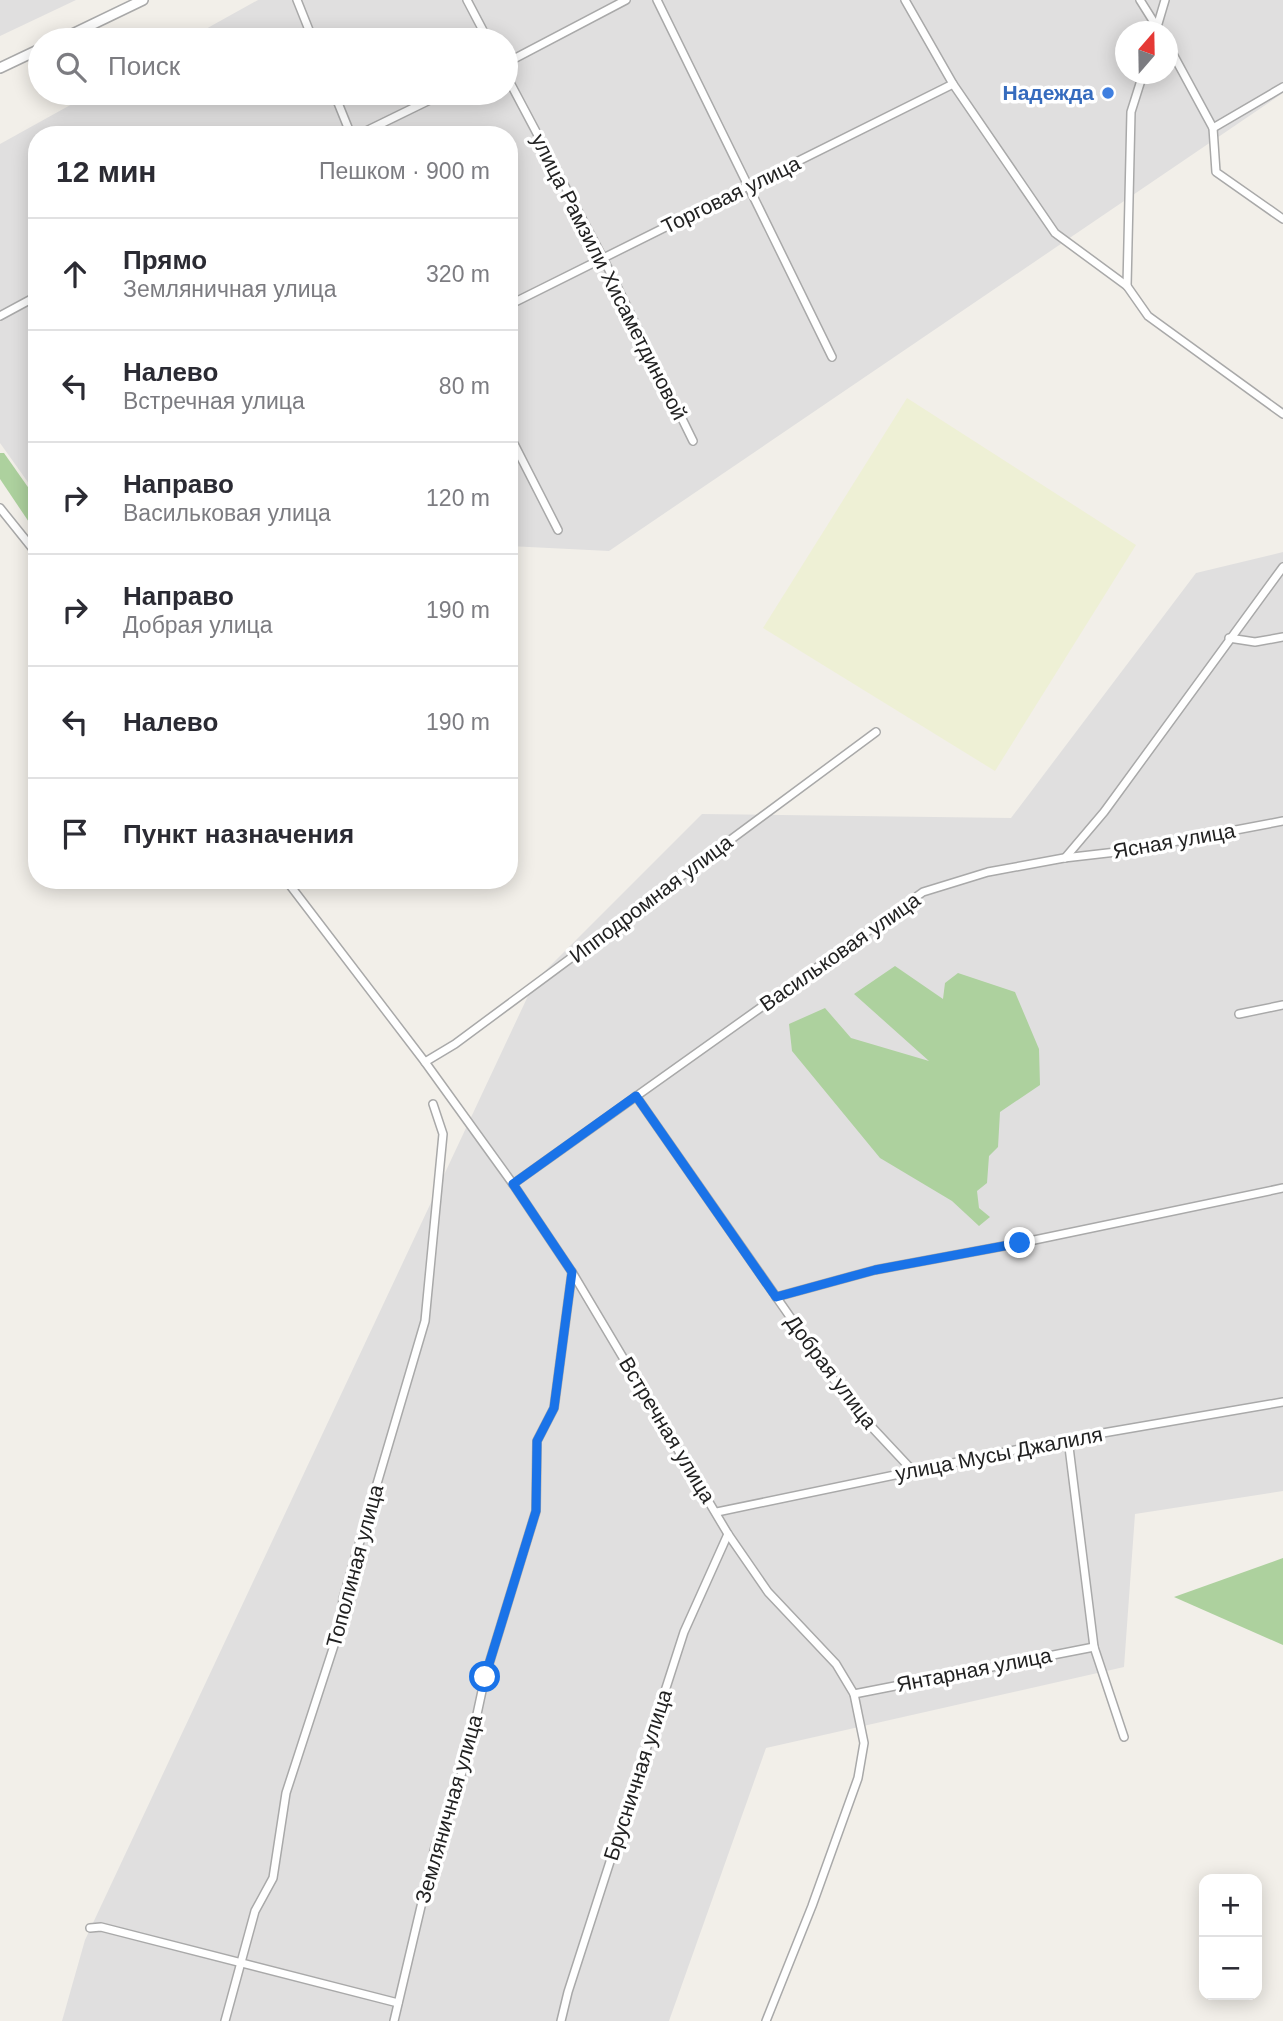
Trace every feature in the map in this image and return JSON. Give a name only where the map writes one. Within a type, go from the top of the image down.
[{"type":"street","points":[[85,28],[143,0]]},
{"type":"street","points":[[297,0],[308,28]]},
{"type":"street","points":[[467,0],[482,28]]},
{"type":"street","points":[[518,57],[626,0]]},
{"type":"street","points":[[657,0],[832,356]]},
{"type":"street","points":[[905,0],[953,84],[1055,233],[1127,286],[1148,316],[1283,414]]},
{"type":"street","points":[[1140,0],[1153,21]]},
{"type":"street","points":[[1160,21],[1165,0]]},
{"type":"street","points":[[0,68],[28,55]]},
{"type":"street","points":[[1178,66],[1213,128],[1216,172],[1283,219]]},
{"type":"street","name":"Торговая улица","points":[[518,300],[953,84]]},
{"type":"street","points":[[1127,286],[1131,112],[1140,84]]},
{"type":"street","points":[[1213,128],[1283,87]]},
{"type":"street","name":"улица Рамзили Хисаметдиновой","points":[[518,98],[603,258],[693,441]]},
{"type":"street","points":[[339,105],[347,126]]},
{"type":"street","points":[[376,126],[419,105]]},
{"type":"street","points":[[0,316],[28,301]]},
{"type":"street","points":[[518,452],[558,530]]},
{"type":"street","points":[[0,508],[28,543]]},
{"type":"street","points":[[1064,858],[1104,812],[1283,567]]},
{"type":"street","points":[[1229,638],[1255,642],[1283,637]]},
{"type":"street","name":"Ипподромная улица","points":[[425,1062],[455,1044],[876,732]]},
{"type":"street","name":"Ясная улица","points":[[1064,858],[1125,851],[1283,821]]},
{"type":"street","name":"Васильковая улица","points":[[513,1184],[923,892],[988,872],[1064,858]]},
{"type":"street","name":"Встречная улица","points":[[293,889],[425,1062],[513,1184],[572,1272],[728,1534],[768,1592],[836,1664],[854,1694],[864,1743],[858,1778],[812,1906],[766,2021]]},
{"type":"street","points":[[1239,1014],[1283,1005]]},
{"type":"street","name":"Добрая улица","points":[[636,1096],[853,1407],[912,1470]]},
{"type":"street","name":"Тополиная улица","points":[[225,2021],[254,1911],[273,1878],[286,1793],[340,1627],[343,1599],[425,1321],[443,1134],[433,1104]]},
{"type":"street","points":[[776,1297],[875,1270],[1283,1188]]},
{"type":"street","name":"Земляничная улица","points":[[394,2021],[435,1847],[468,1756],[485,1677],[536,1511],[537,1441],[554,1408],[572,1272]]},
{"type":"street","name":"улица Мусы Джалиля","points":[[717,1512],[1068,1439],[1283,1402]]},
{"type":"street","points":[[1068,1439],[1094,1647],[1124,1737]]},
{"type":"street","name":"Брусничная улица","points":[[561,2021],[576,1966],[684,1632],[728,1534]]},
{"type":"street","name":"Янтарная улица","points":[[854,1694],[1094,1647]]},
{"type":"street","points":[[90,1928],[101,1927],[240,1965],[398,2003]]},
{"type":"shaded area","points":[[0,0],[76,0],[0,36]]},
{"type":"shaded area","points":[[258,0],[1283,0],[1283,93],[609,551],[518,546],[518,126],[32,126],[70,105],[518,105],[518,28],[208,28]]},
{"type":"shaded area","points":[[28,128],[28,482],[0,443],[0,144]]},
{"type":"shaded area","points":[[1283,552],[1283,1491],[1135,1514],[1124,1667],[766,1748],[669,2021],[62,2021],[85,1940],[535,981],[702,814],[1011,818],[1196,573]]},
{"type":"green space","points":[[907,398],[1136,545],[995,771],[763,628]]},
{"type":"green space","points":[[0,453],[4,453],[28,487],[28,521],[0,479]]},
{"type":"green space","points":[[895,966],[943,999],[945,983],[958,973],[1015,992],[1039,1049],[1040,1085],[1000,1112],[998,1147],[989,1156],[987,1183],[977,1191],[979,1208],[990,1217],[979,1226],[952,1201],[880,1158],[792,1051],[789,1024],[825,1008],[851,1038],[929,1061],[854,994]]},
{"type":"green space","points":[[1283,1558],[1283,1645],[1174,1597]]},
{"type":"place","name":"Надежда","points":[[1108,93]]},
{"type":"route","points":[[485,1677],[536,1511],[537,1441],[554,1408],[572,1272],[513,1184],[636,1096],[776,1297],[875,1270],[1020,1243]]}]
